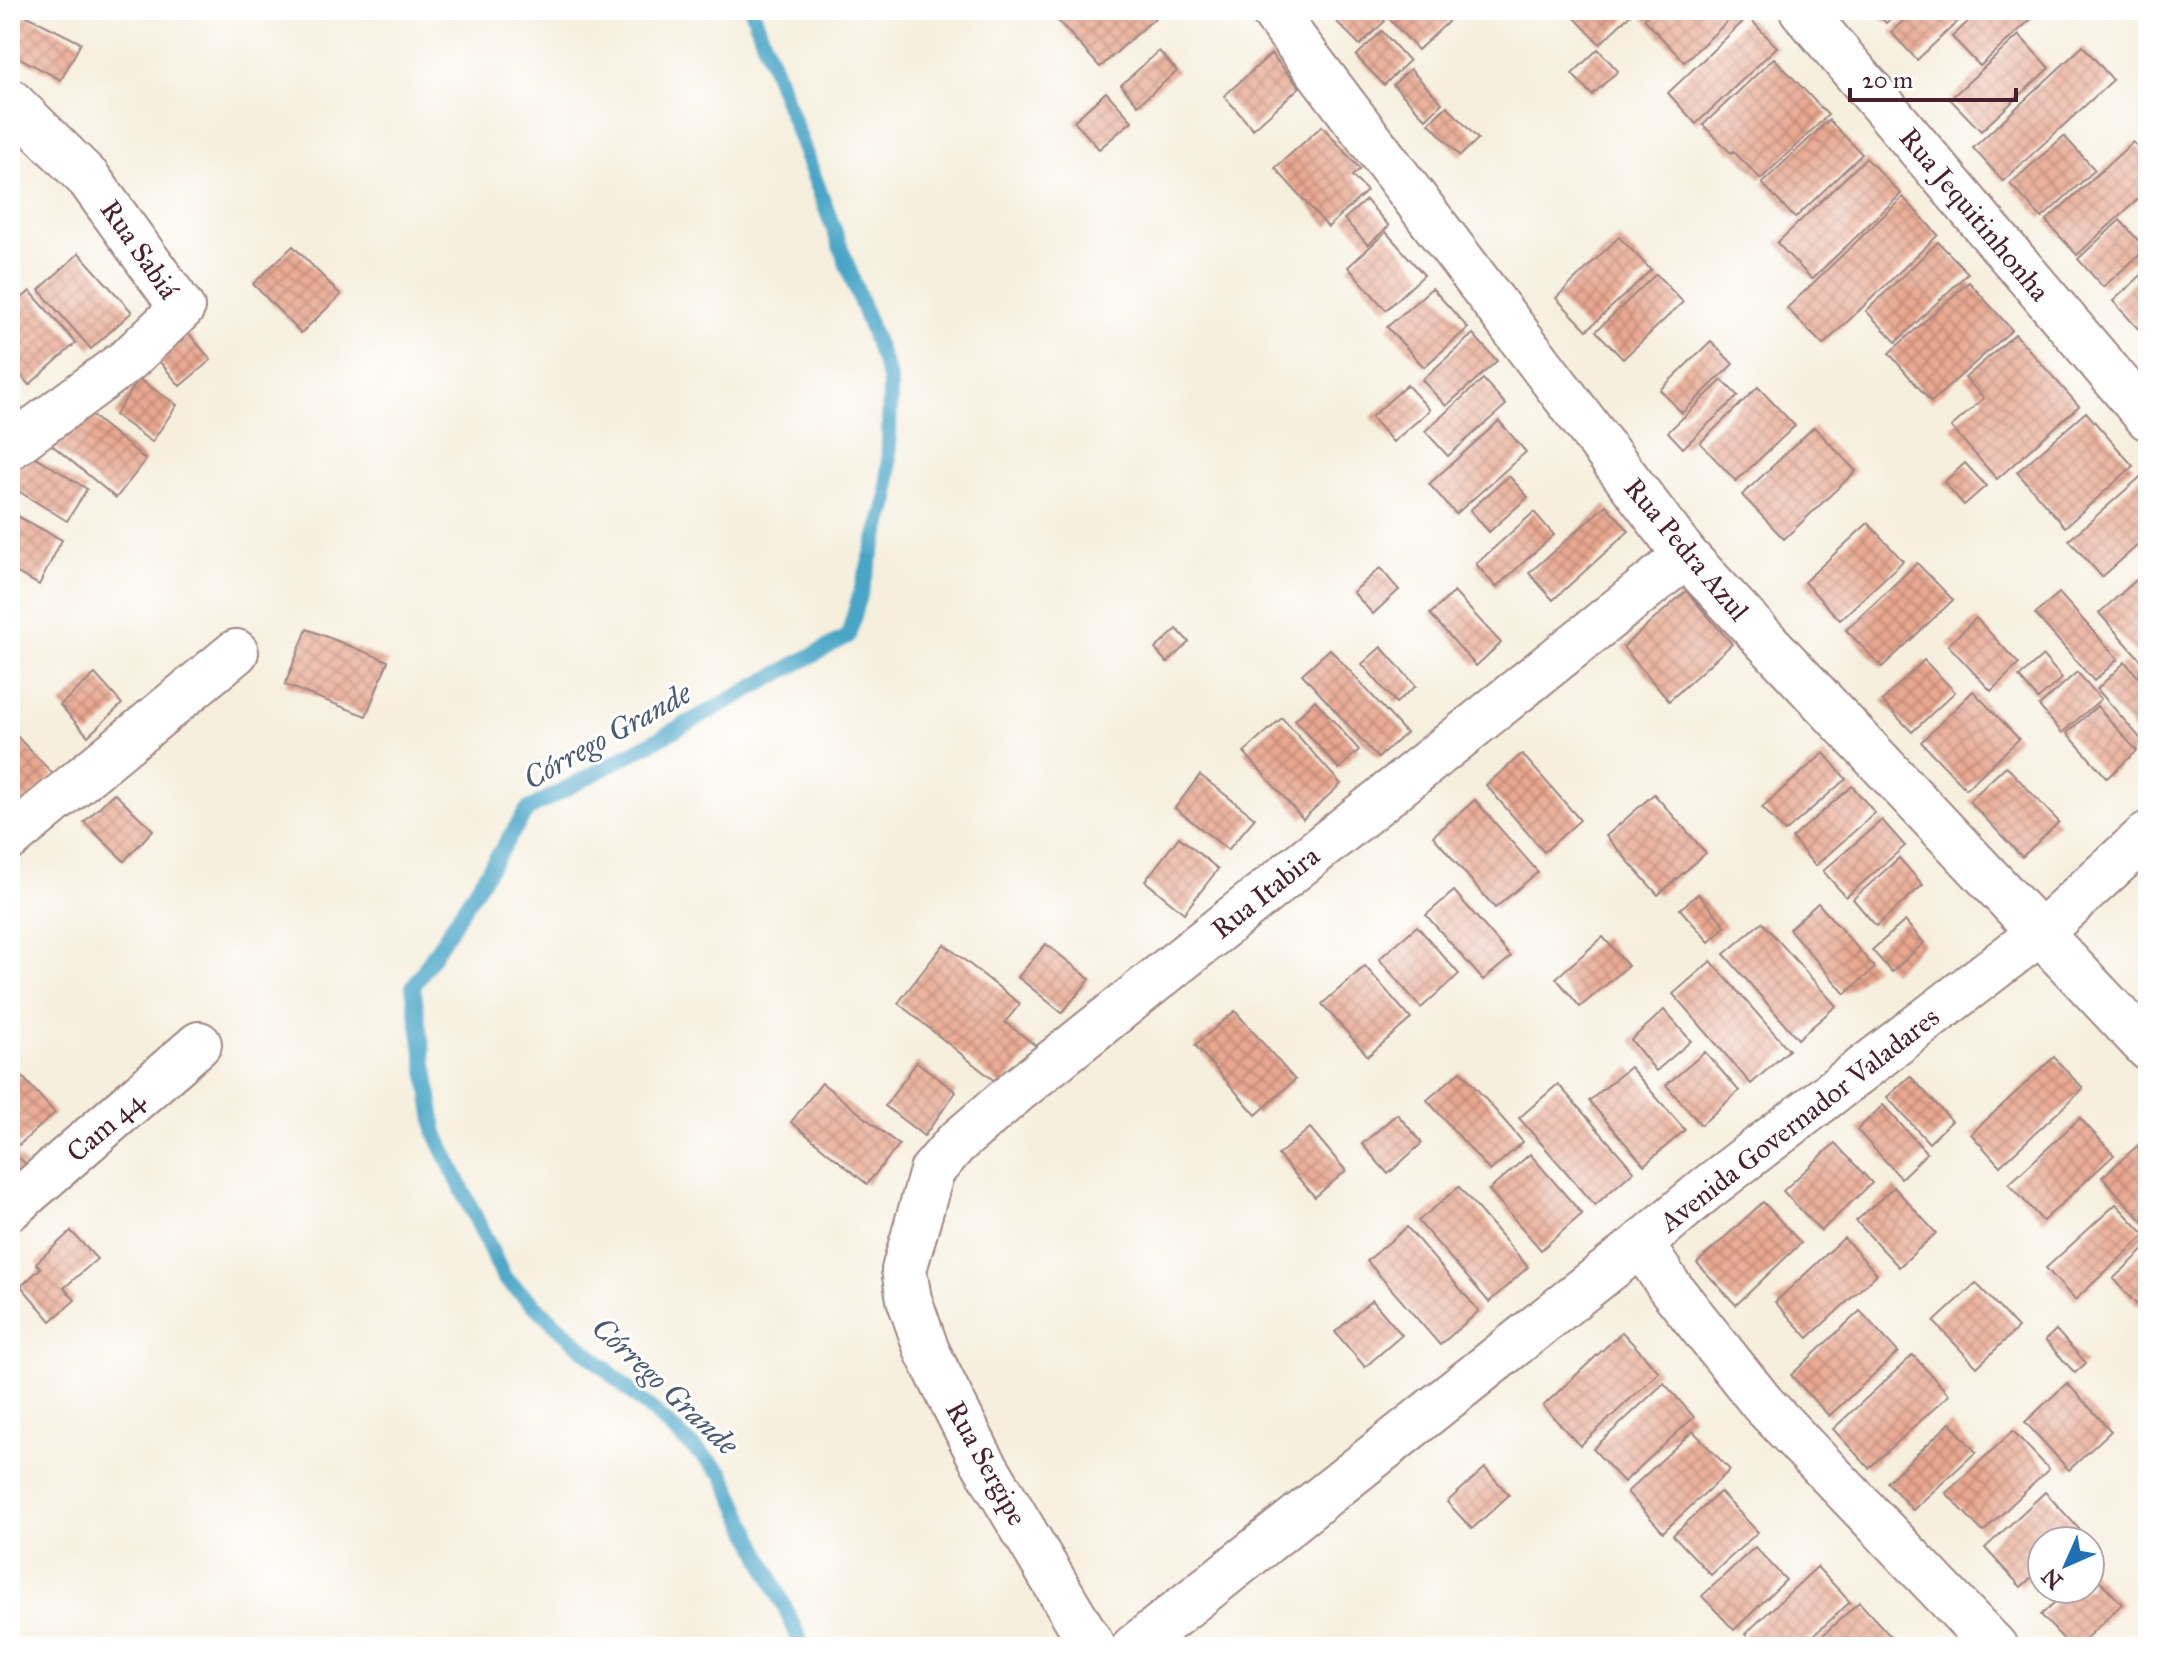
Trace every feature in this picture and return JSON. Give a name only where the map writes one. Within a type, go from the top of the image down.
[{"type":"street","name":"Rua Pedra Azul","points":[[1272,10],[1686,556],[2148,1048]]},
{"type":"street","name":"Rua Jequitinhonha","points":[[1802,10],[2148,418]]},
{"type":"street","name":"Rua Sabiá","points":[[10,101],[89,179],[182,308],[129,359],[10,447]]},
{"type":"street","name":"Rua Itabira","points":[[904,1270],[932,1171],[955,1144],[1141,991],[1686,556]]},
{"type":"street","points":[[10,838],[236,652]]},
{"type":"street","name":"Avenida Governador Valadares","points":[[1995,1647],[1762,1403],[1669,1286],[1641,1244],[1706,1189],[2041,932],[2148,834]]},
{"type":"street","name":"Cam 44","points":[[10,1208],[199,1044]]},
{"type":"street","points":[[1134,1647],[1641,1244]]},
{"type":"street","name":"Rua Sergipe","points":[[904,1270],[909,1299],[927,1351],[979,1455],[1093,1647]]},
{"type":"building","points":[[15,10],[81,43],[61,80],[10,53],[10,19]]},
{"type":"building","points":[[1061,10],[1164,10],[1100,67],[1054,16]]},
{"type":"building","points":[[1325,10],[1375,10],[1385,21],[1360,45]]},
{"type":"building","points":[[1381,10],[1437,10],[1448,22],[1418,50]]},
{"type":"building","points":[[1567,10],[1635,10],[1600,44]]},
{"type":"building","points":[[1653,10],[1740,10],[1684,62],[1644,19]]},
{"type":"building","points":[[1874,10],[1900,10],[1886,23]]},
{"type":"building","points":[[1915,10],[1970,10],[1917,60],[1891,32]]},
{"type":"building","points":[[1980,10],[2041,10],[1980,66],[1952,37]]},
{"type":"building","points":[[1748,17],[1777,47],[1696,124],[1668,93]]},
{"type":"building","points":[[1382,31],[1409,61],[1384,85],[1356,56]]},
{"type":"building","points":[[2019,35],[2049,68],[1981,131],[1950,99]]},
{"type":"building","points":[[2083,46],[2113,80],[2003,181],[1973,148]]},
{"type":"building","points":[[1598,49],[1618,71],[1592,95],[1572,74]]},
{"type":"building","points":[[1159,51],[1177,71],[1138,105],[1121,85]]},
{"type":"building","points":[[1271,54],[1300,87],[1253,129],[1224,96]]},
{"type":"building","points":[[1774,58],[1828,115],[1761,179],[1703,125]]},
{"type":"building","points":[[1410,69],[1442,103],[1426,119],[1393,85]]},
{"type":"building","points":[[1106,92],[1132,121],[1099,149],[1074,121]]},
{"type":"building","points":[[1447,106],[1478,139],[1460,156],[1429,123]]},
{"type":"building","points":[[1829,120],[1862,154],[1795,218],[1762,183]]},
{"type":"building","points":[[1322,126],[1360,169],[1352,176],[1367,191],[1328,227],[1275,168]]},
{"type":"building","points":[[2064,136],[2095,170],[2042,218],[2010,184]]},
{"type":"building","points":[[2133,142],[2148,157],[2148,190],[2077,255],[2046,221]]},
{"type":"building","points":[[1866,158],[1901,194],[1812,279],[1777,243]]},
{"type":"building","points":[[1903,197],[1938,235],[1823,345],[1787,308]]},
{"type":"building","points":[[1366,200],[1389,226],[1368,245],[1344,219]]},
{"type":"building","points":[[2120,220],[2146,249],[2103,287],[2078,259]]},
{"type":"building","points":[[1386,232],[1424,275],[1386,310],[1348,267]]},
{"type":"building","points":[[1619,237],[1651,270],[1587,330],[1556,298]]},
{"type":"building","points":[[1938,242],[1968,273],[1896,342],[1866,311]]},
{"type":"building","points":[[293,246],[341,295],[301,333],[253,284]]},
{"type":"building","points":[[79,253],[132,312],[91,349],[39,290]]},
{"type":"building","points":[[2148,269],[2148,327],[2142,333],[2113,301]]},
{"type":"building","points":[[1656,274],[1683,302],[1623,359],[1596,331]]},
{"type":"building","points":[[1969,282],[2012,330],[1931,402],[1889,353]]},
{"type":"building","points":[[1432,288],[1468,328],[1424,367],[1387,327]]},
{"type":"building","points":[[30,291],[76,343],[29,385],[10,363],[10,309]]},
{"type":"building","points":[[185,329],[211,360],[180,386],[154,355]]},
{"type":"building","points":[[1473,334],[1497,361],[1446,406],[1422,380]]},
{"type":"building","points":[[2015,334],[2079,406],[1997,479],[1951,427],[1984,398],[1965,378]]},
{"type":"building","points":[[1711,341],[1733,364],[1682,413],[1660,390]]},
{"type":"building","points":[[139,379],[177,405],[152,442],[115,415]]},
{"type":"building","points":[[1483,379],[1506,405],[1448,456],[1425,431]]},
{"type":"building","points":[[1722,380],[1738,396],[1683,448],[1668,432]]},
{"type":"building","points":[[1407,385],[1430,410],[1393,442],[1371,417]]},
{"type":"building","points":[[1758,387],[1795,426],[1736,481],[1700,443]]},
{"type":"building","points":[[83,408],[146,460],[116,498],[52,445]]},
{"type":"building","points":[[2086,412],[2133,466],[2065,527],[2017,472]]},
{"type":"building","points":[[1499,421],[1526,452],[1456,514],[1429,484]]},
{"type":"building","points":[[1814,427],[1856,471],[1784,539],[1742,495]]},
{"type":"building","points":[[18,446],[87,489],[67,521],[10,486],[10,459]]},
{"type":"building","points":[[1965,463],[1986,486],[1964,505],[1944,482]]},
{"type":"building","points":[[2146,472],[2148,536],[2102,577],[2069,540]]},
{"type":"building","points":[[1509,476],[1528,497],[1489,532],[1470,510]]},
{"type":"building","points":[[1606,505],[1629,531],[1553,600],[1529,573]]},
{"type":"building","points":[[10,512],[62,540],[39,585],[10,569]]},
{"type":"building","points":[[1534,512],[1554,535],[1496,587],[1476,564]]},
{"type":"building","points":[[1868,523],[1903,561],[1840,620],[1804,582]]},
{"type":"building","points":[[1917,563],[1953,600],[1882,667],[1846,630]]},
{"type":"building","points":[[1380,568],[1399,590],[1373,614],[1353,592]]},
{"type":"building","points":[[2141,576],[2148,584],[2148,668],[2099,613]]},
{"type":"building","points":[[1686,591],[1732,644],[1669,701],[1623,647]]},
{"type":"building","points":[[1454,592],[1501,643],[1476,666],[1430,614]]},
{"type":"building","points":[[2059,593],[2118,659],[2094,681],[2035,614]]},
{"type":"building","points":[[1976,618],[2019,664],[1991,691],[1948,645]]},
{"type":"building","points":[[307,629],[388,661],[366,716],[285,685]]},
{"type":"building","points":[[1177,629],[1189,642],[1167,663],[1155,649]]},
{"type":"building","points":[[1381,647],[1416,686],[1396,703],[1362,664]]},
{"type":"building","points":[[1330,649],[1406,733],[1378,758],[1302,674]]},
{"type":"building","points":[[2043,656],[2062,678],[2038,699],[2019,677]]},
{"type":"building","points":[[1924,660],[1955,692],[1912,732],[1882,701]]},
{"type":"building","points":[[2125,662],[2148,688],[2148,747],[2097,689]]},
{"type":"building","points":[[2077,672],[2101,699],[2062,733],[2039,706]]},
{"type":"building","points":[[95,674],[122,704],[88,736],[60,705]]},
{"type":"building","points":[[1973,691],[2019,739],[1966,789],[1921,742]]},
{"type":"building","points":[[1315,700],[1359,750],[1339,769],[1295,720]]},
{"type":"building","points":[[2097,706],[2137,751],[2107,778],[2067,733]]},
{"type":"building","points":[[1282,718],[1341,784],[1303,819],[1244,752]]},
{"type":"building","points":[[10,729],[54,775],[15,812],[10,806]]},
{"type":"building","points":[[1824,753],[1846,779],[1785,832],[1762,807]]},
{"type":"building","points":[[1522,754],[1580,820],[1544,852],[1486,785]]},
{"type":"building","points":[[2006,766],[2059,822],[2022,857],[1969,801]]},
{"type":"building","points":[[1200,775],[1255,818],[1228,850],[1175,808]]},
{"type":"building","points":[[1852,786],[1875,813],[1815,866],[1792,838]]},
{"type":"building","points":[[114,793],[153,830],[124,861],[84,822]]},
{"type":"building","points":[[1654,794],[1706,853],[1658,895],[1606,836]]},
{"type":"building","points":[[1475,800],[1538,872],[1495,908],[1433,836]]},
{"type":"building","points":[[1882,820],[1905,846],[1846,897],[1823,871]]},
{"type":"building","points":[[1179,837],[1218,869],[1184,913],[1145,881]]},
{"type":"building","points":[[1899,858],[1923,885],[1876,926],[1853,899]]},
{"type":"building","points":[[1454,891],[1511,957],[1483,980],[1426,915]]},
{"type":"building","points":[[1698,894],[1726,926],[1709,942],[1680,909]]},
{"type":"building","points":[[1818,903],[1875,968],[1845,994],[1789,929]]},
{"type":"building","points":[[1905,921],[1924,943],[1892,972],[1872,950]]},
{"type":"building","points":[[1762,922],[1836,1006],[1798,1039],[1724,954]]},
{"type":"building","points":[[1417,926],[1459,974],[1421,1008],[1379,959]]},
{"type":"building","points":[[1603,937],[1628,966],[1580,1007],[1556,978]]},
{"type":"building","points":[[944,944],[1020,1004],[1005,1022],[1036,1046],[1002,1087],[898,1003]]},
{"type":"building","points":[[1046,944],[1090,979],[1062,1013],[1018,977]]},
{"type":"building","points":[[1711,961],[1789,1050],[1751,1084],[1673,994]]},
{"type":"building","points":[[1365,966],[1411,1019],[1368,1056],[1322,1004]]},
{"type":"building","points":[[1664,1010],[1691,1041],[1656,1071],[1631,1040]]},
{"type":"building","points":[[1235,1011],[1295,1080],[1256,1115],[1195,1045]]},
{"type":"building","points":[[1705,1052],[1739,1091],[1701,1125],[1666,1085]]},
{"type":"building","points":[[2054,1057],[2083,1089],[2000,1166],[1971,1134]]},
{"type":"building","points":[[917,1062],[956,1092],[924,1136],[885,1106]]},
{"type":"building","points":[[1630,1067],[1685,1130],[1644,1165],[1589,1101]]},
{"type":"building","points":[[1461,1071],[1523,1142],[1490,1171],[1427,1100]]},
{"type":"building","points":[[20,1074],[55,1113],[19,1145],[10,1135],[10,1083]]},
{"type":"building","points":[[1910,1076],[1952,1121],[1929,1143],[1887,1097]]},
{"type":"building","points":[[822,1083],[899,1145],[867,1184],[791,1122]]},
{"type":"building","points":[[1558,1084],[1634,1171],[1595,1205],[1519,1118]]},
{"type":"building","points":[[1883,1105],[1927,1153],[1901,1178],[1857,1130]]},
{"type":"building","points":[[1397,1114],[1422,1143],[1388,1174],[1362,1144]]},
{"type":"building","points":[[2080,1118],[2114,1155],[2043,1221],[2009,1184]]},
{"type":"building","points":[[1310,1128],[1346,1171],[1315,1197],[1278,1155]]},
{"type":"building","points":[[2145,1139],[2148,1142],[2148,1227],[2102,1177]]},
{"type":"building","points":[[1835,1143],[1872,1183],[1821,1231],[1783,1191]]},
{"type":"building","points":[[10,1149],[27,1165],[10,1183]]},
{"type":"building","points":[[1530,1154],[1582,1214],[1541,1250],[1489,1190]]},
{"type":"building","points":[[1459,1187],[1528,1267],[1489,1302],[1418,1221]]},
{"type":"building","points":[[1894,1187],[1936,1233],[1899,1267],[1856,1221]]},
{"type":"building","points":[[1763,1202],[1801,1243],[1736,1305],[1697,1263]]},
{"type":"building","points":[[2116,1204],[2145,1235],[2075,1300],[2046,1268]]},
{"type":"building","points":[[1407,1227],[1479,1311],[1440,1345],[1367,1261]]},
{"type":"building","points":[[71,1231],[97,1259],[64,1288],[75,1300],[51,1321],[21,1286],[41,1268],[36,1263]]},
{"type":"building","points":[[1844,1238],[1877,1274],[1808,1338],[1775,1302]]},
{"type":"building","points":[[2148,1246],[2148,1297],[2138,1306],[2113,1279]]},
{"type":"building","points":[[1976,1283],[2018,1328],[1977,1367],[1934,1322]]},
{"type":"building","points":[[1372,1300],[1402,1335],[1365,1367],[1335,1332]]},
{"type":"building","points":[[1860,1311],[1898,1352],[1829,1416],[1791,1375]]},
{"type":"building","points":[[2056,1330],[2086,1363],[2075,1373],[2045,1340]]},
{"type":"building","points":[[1622,1332],[1659,1372],[1580,1446],[1543,1406]]},
{"type":"building","points":[[1913,1355],[1949,1395],[1869,1468],[1833,1429]]},
{"type":"building","points":[[1664,1383],[1694,1417],[1624,1482],[1593,1449]]},
{"type":"building","points":[[2067,1383],[2111,1431],[2069,1470],[2025,1422]]},
{"type":"building","points":[[1950,1423],[1976,1452],[1913,1510],[1887,1482]]},
{"type":"building","points":[[1693,1431],[1730,1470],[1663,1532],[1627,1492]]},
{"type":"building","points":[[2013,1431],[2049,1469],[1983,1532],[1946,1493]]},
{"type":"building","points":[[1485,1468],[1509,1495],[1472,1529],[1447,1502]]},
{"type":"building","points":[[1720,1492],[1758,1532],[1711,1575],[1673,1535]]},
{"type":"building","points":[[2045,1492],[2075,1525],[2026,1525],[2026,1582],[2021,1587],[1985,1548]]},
{"type":"building","points":[[1755,1547],[1786,1580],[1734,1630],[1702,1596]]},
{"type":"building","points":[[1817,1567],[1850,1602],[1801,1647],[1757,1647],[1745,1634]]},
{"type":"building","points":[[2106,1587],[2122,1604],[2077,1647],[2071,1647],[2041,1615],[2052,1605],[2106,1605]]},
{"type":"building","points":[[1859,1602],[1893,1639],[1885,1647],[1810,1647]]},
{"type":"waterway","name":"Córrego Grande","points":[[752,10],[890,380],[888,499],[848,636],[527,810],[413,987],[436,1134],[504,1278],[723,1474],[803,1647]]}]
